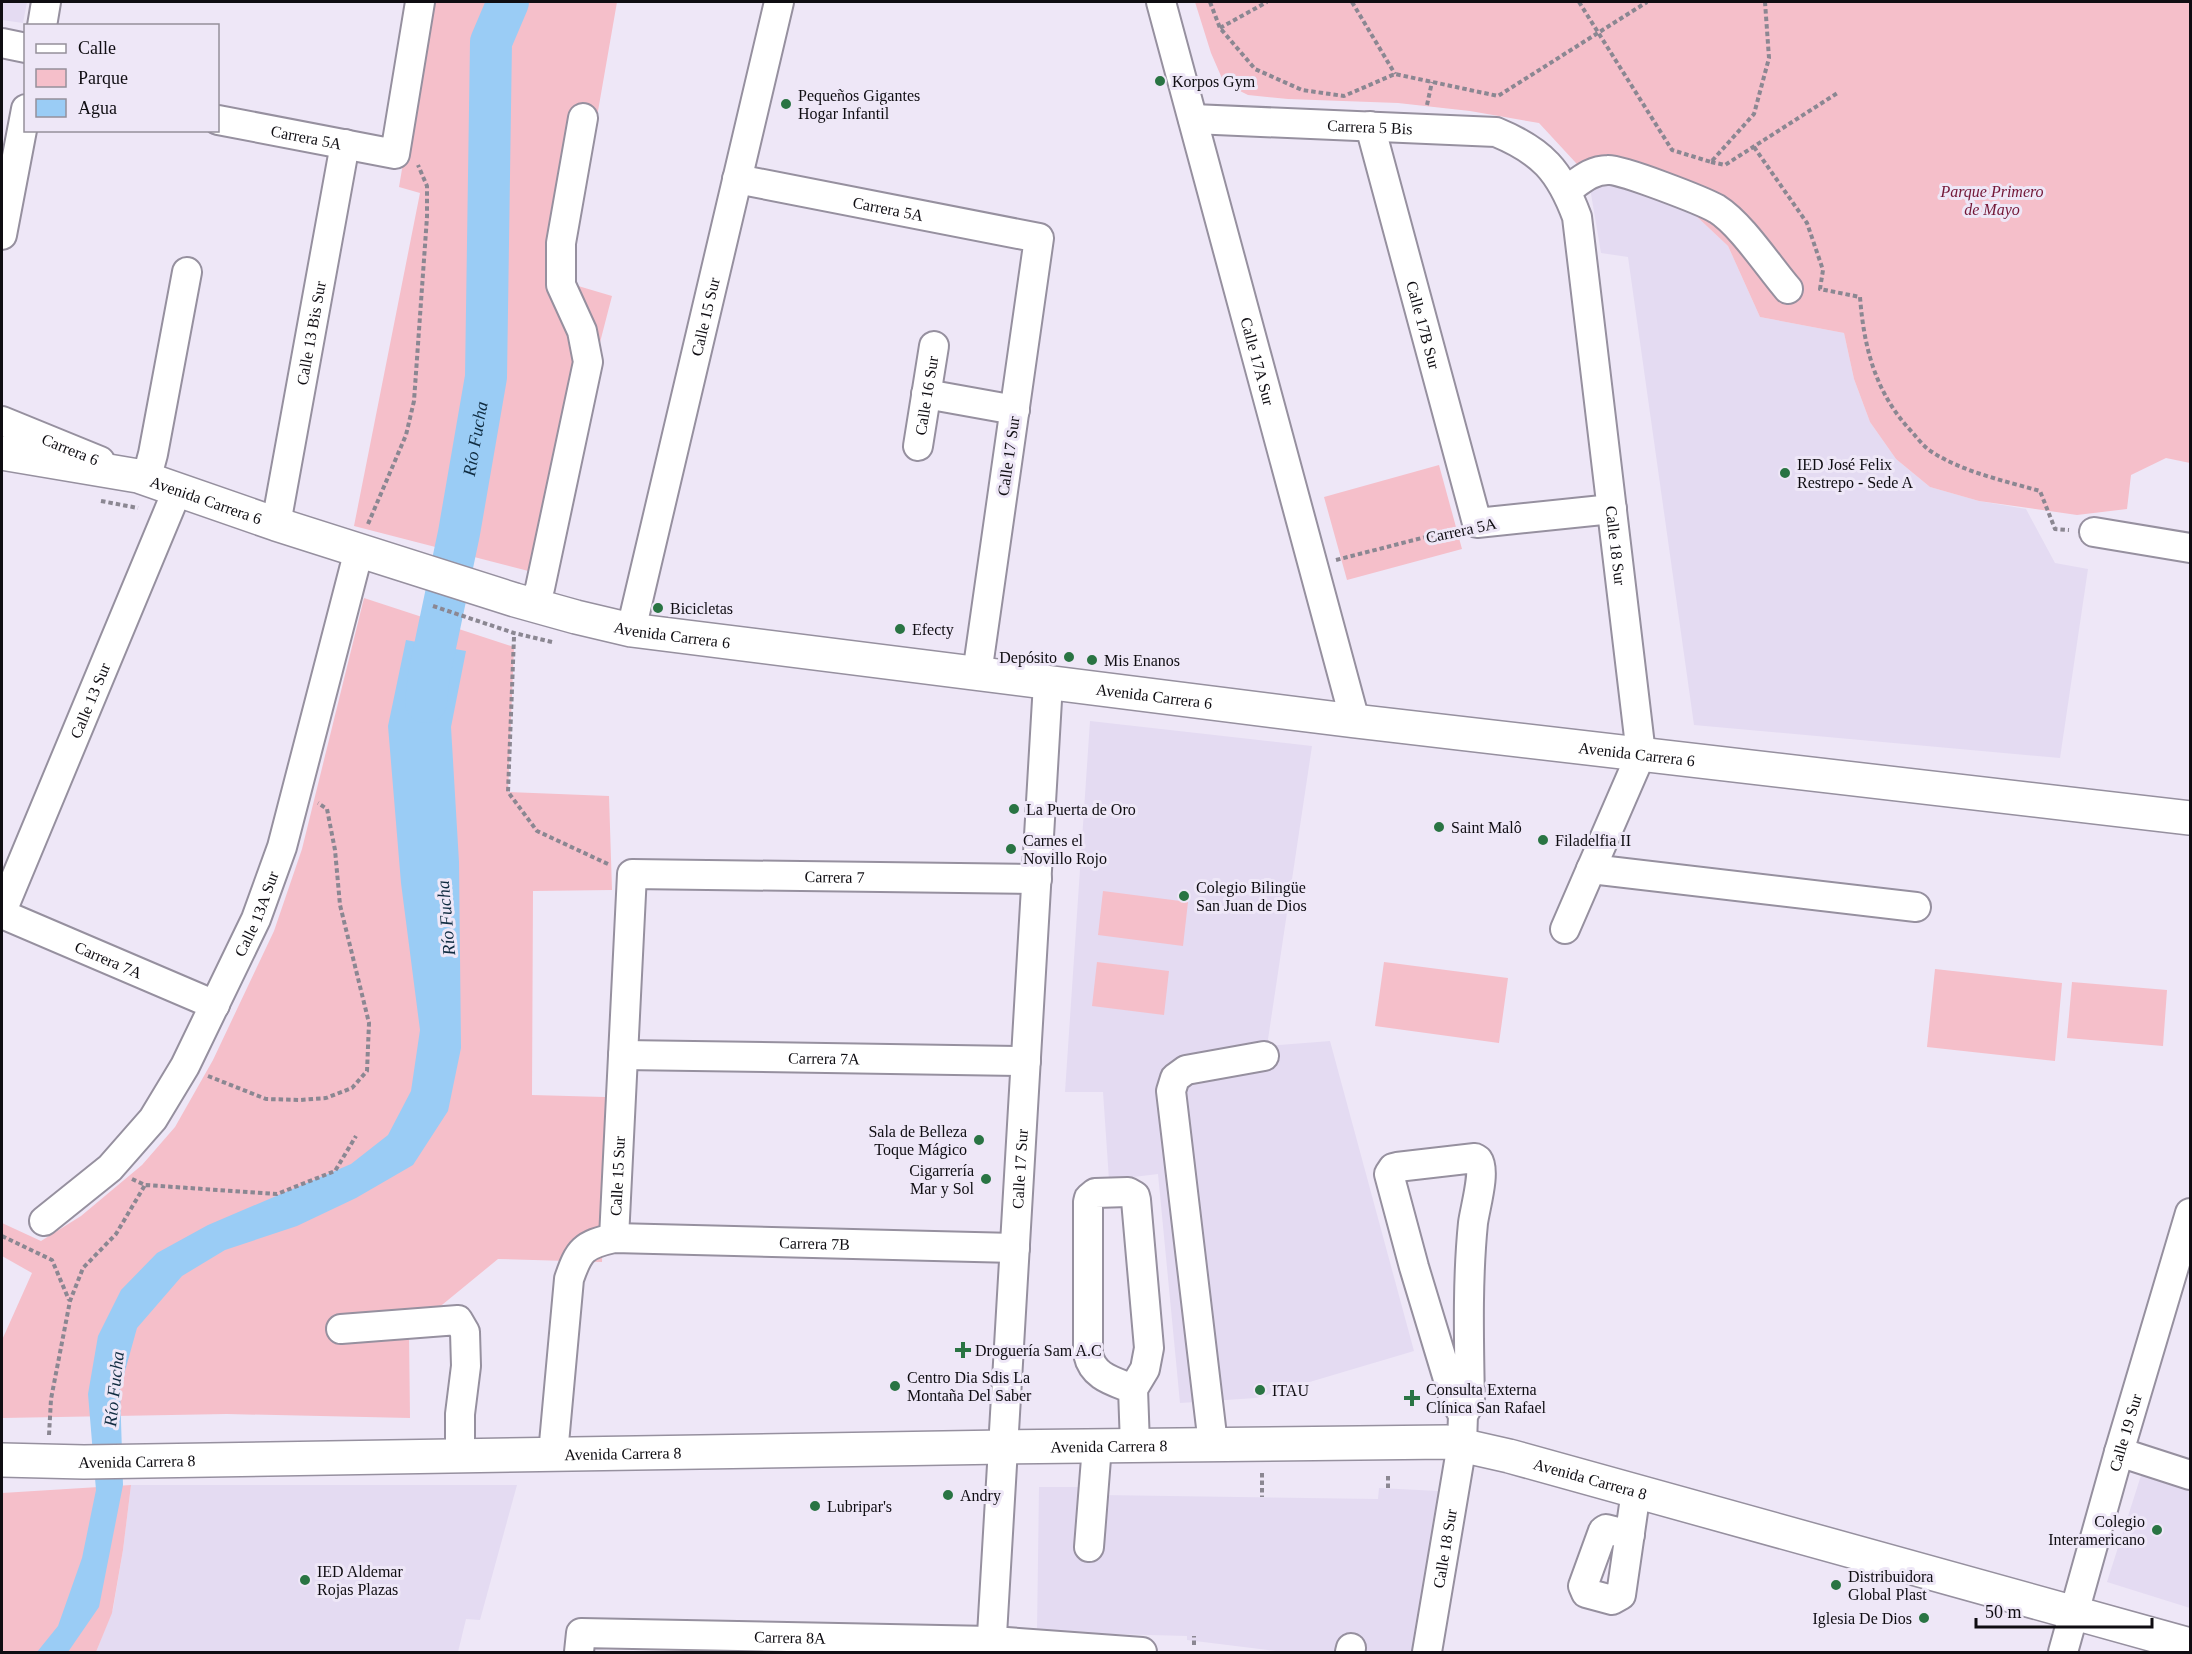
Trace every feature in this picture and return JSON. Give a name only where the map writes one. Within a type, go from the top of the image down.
[{"type":"main road","name":"Avenida Carrera 6","points":[[2,453],[142,478],[172,502],[276,524],[363,538],[421,570],[468,601],[533,605],[631,630],[1355,721],[2190,818]]},
{"type":"main road","name":"Avenida Carrera 8","points":[[2,1460],[84,1462],[1429,1442],[1463,1430],[1636,1491],[2190,1645]]},
{"type":"street","points":[[42,24],[46,2]]},
{"type":"street","points":[[404,155],[420,2]]},
{"type":"street","name":"Calle 15 Sur","points":[[631,630],[779,2]]},
{"type":"street","name":"Calle 17A Sur","points":[[1161,2],[1355,721]]},
{"type":"street","points":[[2,44],[24,48]]},
{"type":"street","points":[[533,605],[540,588],[588,362],[582,332],[561,285],[561,243],[583,118]]},
{"type":"street","name":"Carrera 5 Bis","points":[[1193,119],[1496,132],[1518,141],[1541,157]]},
{"type":"street","points":[[2,235],[24,120]]},
{"type":"street","name":"Carrera 5A","points":[[219,120],[404,155]]},
{"type":"street","name":"Calle 17B Sur","points":[[1370,126],[1477,524]]},
{"type":"street","name":"Calle 13 Bis Sur","points":[[276,524],[345,144]]},
{"type":"street","name":"Calle 18 Sur","points":[[1541,157],[1567,190],[1577,217],[1641,754]]},
{"type":"street","points":[[1567,190],[1588,174],[1609,169],[1631,175],[1717,210],[1738,229],[1788,289]]},
{"type":"street","name":"Carrera 5A","points":[[737,179],[1039,238]]},
{"type":"street","name":"Calle 17 Sur","points":[[977,674],[1039,238]]},
{"type":"street","points":[[142,478],[153,454],[187,272]]},
{"type":"street","name":"Calle 16 Sur","points":[[918,446],[934,346]]},
{"type":"street","points":[[926,394],[1015,410]]},
{"type":"street","name":"Carrera 6","points":[[2,421],[142,478]]},
{"type":"street","name":"Calle 13 Sur","points":[[2,912],[172,502]]},
{"type":"street","name":"Carrera 5A","points":[[1477,524],[1612,509]]},
{"type":"street","points":[[2094,532],[2190,548]]},
{"type":"street","name":"Calle 13A Sur","points":[[44,1221],[110,1168],[153,1119],[185,1066],[256,919],[282,847],[363,538]]},
{"type":"street","name":"Calle 17 Sur","points":[[992,1647],[1048,683]]},
{"type":"street","points":[[1564,929],[1641,754]]},
{"type":"street","points":[[1591,869],[1916,907]]},
{"type":"street","name":"Calle 15 Sur","points":[[554,1454],[569,1279],[576,1258],[591,1243],[614,1238],[632,874]]},
{"type":"street","name":"Carrera 7","points":[[632,874],[1037,879]]},
{"type":"street","name":"Carrera 7A","points":[[2,912],[215,1005]]},
{"type":"street","name":"Carrera 7A","points":[[623,1055],[1026,1062]]},
{"type":"street","points":[[1213,1444],[1171,1091],[1175,1078],[1186,1070],[1263,1056]]},
{"type":"street","name":"Calle 18 Sur","points":[[1427,1653],[1463,1430],[1470,1403],[1470,1258],[1474,1212],[1482,1167],[1475,1158],[1397,1167],[1393,1168],[1389,1174],[1463,1430]]},
{"type":"street","points":[[1133,1389],[1102,1377],[1092,1366],[1088,1354],[1088,1202],[1095,1192],[1128,1192],[1135,1196],[1136,1200],[1149,1348],[1145,1369],[1133,1389],[1135,1445]]},
{"type":"street","name":"Calle 19 Sur","points":[[2063,1653],[2119,1452],[2190,1213]]},
{"type":"street","name":"Carrera 7B","points":[[614,1238],[1015,1248]]},
{"type":"street","points":[[341,1329],[458,1320],[465,1332],[466,1366],[460,1414],[460,1455]]},
{"type":"street","points":[[1089,1547],[1097,1446]]},
{"type":"street","points":[[2119,1452],[2190,1475]]},
{"type":"street","points":[[1630,1535],[1636,1491]]},
{"type":"street","name":"Carrera 8A","points":[[580,1643],[992,1647],[1142,1653]]},
{"type":"path","points":[[1210,2],[1220,28],[1255,69],[1302,90],[1344,96],[1395,74],[1498,96],[1647,2]]},
{"type":"path","points":[[1220,28],[1267,2]]},
{"type":"path","points":[[1352,2],[1395,74]]},
{"type":"path","points":[[1579,2],[1672,150],[1725,165],[1839,92]]},
{"type":"path","points":[[1711,162],[1754,114],[1769,58],[1765,2]]},
{"type":"path","points":[[1754,147],[1807,224],[1823,270],[1820,289],[1860,297],[1862,329],[1875,373],[1894,413],[1930,451],[1981,474],[2040,491],[2055,529],[2094,532]]},
{"type":"path","points":[[363,538],[406,435],[414,401],[427,217],[427,186],[404,155]]},
{"type":"path","points":[[90,498],[172,502]]},
{"type":"path","name":"Carrera 5A","points":[[1313,566],[1477,524]]},
{"type":"path","points":[[430,605],[468,601]]},
{"type":"path","points":[[514,637],[508,792],[537,831],[632,874]]},
{"type":"path","points":[[185,1066],[231,1087],[266,1099],[326,1098],[352,1088],[367,1071],[369,1023],[340,905],[335,850],[327,809],[297,789]]},
{"type":"path","points":[[110,1168],[145,1185],[277,1194],[335,1171],[356,1136]]},
{"type":"path","points":[[49,1439],[51,1399],[70,1301],[83,1268],[116,1234],[145,1185]]},
{"type":"path","points":[[2,1236],[52,1260],[70,1301]]},
{"type":"path","points":[[1262,1473],[1262,1497]]},
{"type":"path","points":[[1388,1476],[1388,1488]]},
{"type":"path","points":[[1194,1636],[1194,1645]]},
{"type":"shaded area","points":[[2,2],[27,2],[23,23],[2,20]]},
{"type":"shaded area","name":"IED José Felix Restrepo - Sede A","points":[[1588,176],[1693,213],[1728,246],[1760,317],[1844,333],[1854,379],[1870,422],[1896,459],[1930,487],[1979,501],[2026,509],[2055,563],[2088,569],[2060,758],[1694,725],[1628,257],[1601,253]]},
{"type":"shaded area","points":[[1090,721],[1312,746],[1267,1046],[1330,1041],[1414,1351],[1256,1398],[1180,1403],[1158,1174],[1109,1180],[1103,1092],[1065,1092]]},
{"type":"shaded area","name":"Colegio Interamericano","points":[[2145,1463],[2190,1478],[2190,1608],[2107,1582]]},
{"type":"shaded area","name":"IED Aldemar Rojas Plazas","points":[[131,1485],[517,1485],[480,1620],[466,1619],[458,1652],[96,1652],[113,1609]]},
{"type":"shaded area","points":[[1039,1487],[1093,1487],[1101,1495],[1378,1499],[1379,1488],[1438,1491],[1431,1566],[1412,1652],[1284,1652],[1187,1640],[1187,1636],[1037,1632]]},
{"type":"green space","points":[[430,2],[617,2],[568,283],[612,296],[540,574],[354,526],[420,193],[399,187]]},
{"type":"green space","name":"Parque Primero de Mayo","points":[[1195,2],[2190,2],[2190,463],[2166,458],[2131,475],[2127,509],[2077,515],[1979,501],[1930,487],[1896,459],[1870,422],[1854,379],[1844,333],[1760,317],[1728,246],[1693,213],[1588,176],[1539,123],[1470,111],[1398,103],[1288,99],[1248,95],[1224,83],[1211,53]]},
{"type":"green space","points":[[1439,465],[1462,549],[1347,580],[1324,497]]},
{"type":"green space","points":[[364,598],[514,647],[508,792],[609,796],[612,890],[533,891],[532,1095],[605,1097],[602,1262],[498,1259],[409,1332],[410,1418],[227,1414],[2,1418],[2,1340],[32,1273],[2,1256],[2,1223],[41,1241],[81,1216],[142,1165],[175,1127],[213,1060],[274,931],[302,849]]},
{"type":"green space","points":[[1103,891],[1188,902],[1183,946],[1098,935]]},
{"type":"green space","points":[[1097,962],[1169,971],[1164,1015],[1092,1006]]},
{"type":"green space","points":[[1384,962],[1508,978],[1499,1043],[1375,1026]]},
{"type":"green space","points":[[1935,969],[2062,983],[2055,1061],[1927,1047]]},
{"type":"green space","points":[[2072,982],[2167,990],[2163,1046],[2067,1038]]},
{"type":"green space","points":[[131,1485],[112,1613],[96,1652],[2,1652],[2,1493]]},
{"type":"water","points":[[406,640],[466,651],[451,727],[459,862],[461,1048],[448,1111],[413,1165],[356,1198],[297,1226],[225,1250],[182,1276],[137,1328],[120,1389],[123,1485],[99,1607],[68,1652],[37,1652],[58,1626],[82,1558],[96,1490],[88,1394],[98,1336],[121,1290],[157,1253],[208,1225],[351,1164],[388,1135],[411,1091],[420,1030],[401,883],[388,726]]},
{"type":"waterway","name":"Río Fucha","points":[[426,702],[429,675],[459,533],[486,377],[491,42],[508,2]]},
{"type":"place","name":"Korpos Gym","points":[[1160,81]]},
{"type":"place","name":"Pequeños Gigantes Hogar Infantil","points":[[786,104]]},
{"type":"place","name":"IED José Felix Restrepo - Sede A","points":[[1785,473]]},
{"type":"place","name":"Bicicletas","points":[[658,608]]},
{"type":"place","name":"Efecty","points":[[900,629]]},
{"type":"place","name":"Depósito","points":[[1069,657]]},
{"type":"place","name":"Mis Enanos","points":[[1092,660]]},
{"type":"place","name":"La Puerta de Oro","points":[[1014,809]]},
{"type":"place","name":"Saint Malô","points":[[1439,827]]},
{"type":"place","name":"Filadelfia II","points":[[1543,840]]},
{"type":"place","name":"Carnes el Novillo Rojo","points":[[1011,849]]},
{"type":"place","name":"Colegio Bilingüe San Juan de Dios","points":[[1184,896]]},
{"type":"place","name":"Sala de Belleza Toque Mágico","points":[[979,1140]]},
{"type":"place","name":"Cigarrería Mar y Sol","points":[[986,1179]]},
{"type":"place","name":"Droguería Sam A.C","points":[[963,1350]]},
{"type":"place","name":"Centro Dia Sdis La Montaña Del Saber","points":[[895,1386]]},
{"type":"place","name":"ITAU","points":[[1260,1390]]},
{"type":"place","name":"Consulta Externa Clínica San Rafael","points":[[1412,1398]]},
{"type":"place","name":"Andry","points":[[948,1495]]},
{"type":"place","name":"Lubripar's","points":[[815,1506]]},
{"type":"place","name":"Colegio Interamericano","points":[[2157,1530]]},
{"type":"place","name":"IED Aldemar Rojas Plazas","points":[[305,1580]]},
{"type":"place","name":"Distribuidora Global Plast","points":[[1836,1585]]},
{"type":"place","name":"Iglesia De Dios","points":[[1924,1618]]}]
